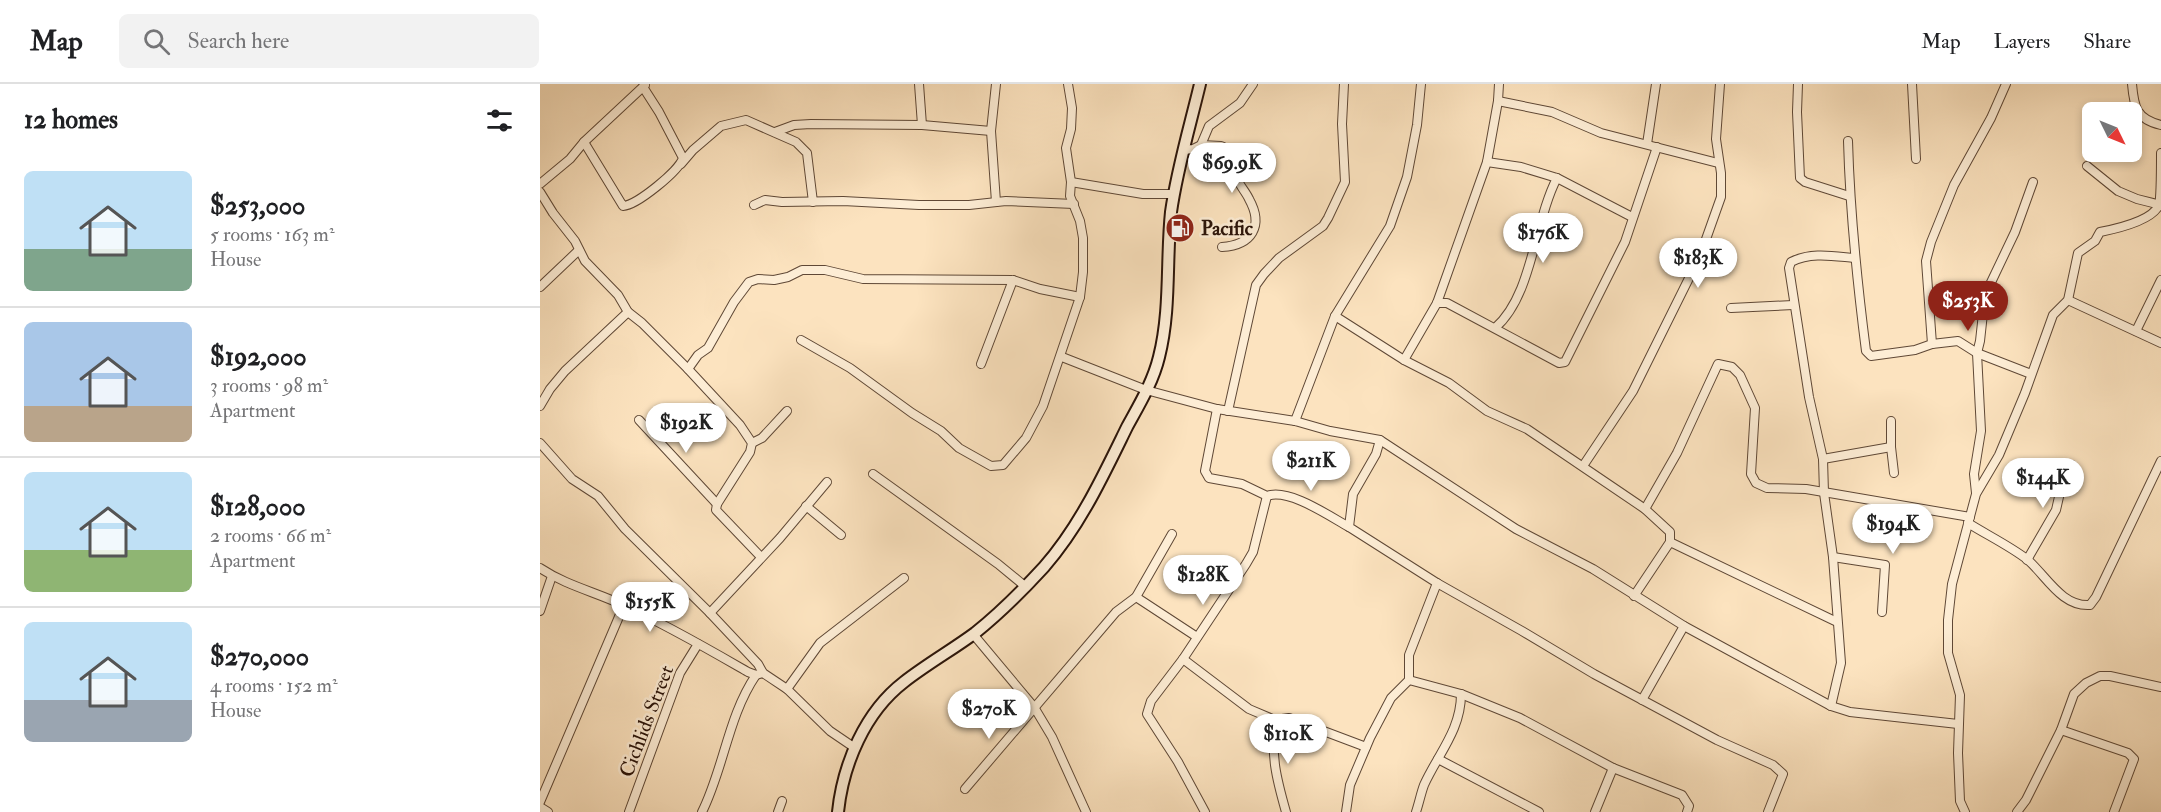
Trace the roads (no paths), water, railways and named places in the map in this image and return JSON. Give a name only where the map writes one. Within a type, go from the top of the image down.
[{"type":"main road","points":[[838,812],[842,786],[855,748],[882,701],[915,674],[999,614],[1026,587],[1073,530],[1146,390],[1159,357],[1164,328],[1174,194],[1200,84]]},
{"type":"street","points":[[919,84],[922,126]]},
{"type":"street","points":[[996,84],[991,131],[996,202]]},
{"type":"street","points":[[801,340],[850,368],[941,431],[959,448],[991,466],[1003,465],[1026,438],[1043,406],[1049,385],[1062,357],[1080,297],[1083,238],[1080,221],[1070,196],[1071,182],[1066,148],[1071,129],[1072,108],[1068,84]]},
{"type":"street","points":[[1201,145],[1209,126],[1240,103],[1253,84]]},
{"type":"street","points":[[1228,411],[1256,285],[1279,258],[1323,226],[1345,182],[1342,124],[1344,84]]},
{"type":"street","points":[[1295,421],[1335,316],[1390,226],[1407,177],[1417,125],[1421,84]]},
{"type":"street","points":[[1404,360],[1437,303],[1487,162],[1499,84]]},
{"type":"street","points":[[1647,144],[1656,84]]},
{"type":"street","points":[[1583,466],[1633,391],[1700,256],[1721,197],[1721,173],[1716,139],[1720,84]]},
{"type":"street","points":[[1798,84],[1800,178],[1805,182],[1850,196]]},
{"type":"street","points":[[1912,84],[1916,159]]},
{"type":"street","points":[[1932,344],[1926,261],[1931,242],[1954,185],[1991,118],[2006,84]]},
{"type":"street","points":[[2131,84],[2134,104],[2139,115],[2150,123],[2161,125]]},
{"type":"street","points":[[540,184],[570,159],[584,142],[644,86],[678,147],[683,158],[680,165]]},
{"type":"street","points":[[1498,101],[1552,112],[1601,133],[1718,163]]},
{"type":"street","points":[[584,142],[623,206],[642,197],[721,126],[746,120],[796,142],[807,153],[813,202]]},
{"type":"street","points":[[775,132],[794,125],[810,123],[922,126],[991,131]]},
{"type":"street","points":[[1848,141],[1854,258],[1866,351],[1871,356],[1958,341],[1977,353],[2031,374]]},
{"type":"street","points":[[1184,150],[1201,145],[1221,146],[1232,151],[1238,165],[1237,178],[1251,202],[1256,222],[1247,240],[1234,246],[1222,247]]},
{"type":"street","points":[[1437,303],[1447,303],[1558,363],[1565,362],[1624,242],[1657,147]]},
{"type":"street","points":[[1965,812],[1960,801],[1958,724],[1960,695],[1948,653],[1948,620],[1953,584],[1976,494],[1999,455],[2053,315],[2068,300],[2078,254],[2095,241],[2100,232],[2125,227],[2153,213],[2160,205],[2161,153]]},
{"type":"street","points":[[1487,162],[1521,167],[1557,178],[1632,218]]},
{"type":"street","points":[[2087,166],[2118,191],[2160,205]]},
{"type":"street","points":[[1495,328],[1507,317],[1531,261],[1548,196],[1557,178]]},
{"type":"street","points":[[1071,182],[1143,194],[1174,194]]},
{"type":"street","points":[[1976,494],[1974,474],[1981,431],[1977,353],[1985,295],[2015,232],[2033,182]]},
{"type":"street","points":[[540,192],[590,266],[618,295],[628,312],[642,322],[688,369],[740,425],[752,443],[750,452],[717,504],[716,510],[761,557]]},
{"type":"street","points":[[754,204],[765,200],[919,205],[969,205],[996,202],[1074,204]]},
{"type":"street","points":[[540,287],[579,250]]},
{"type":"street","points":[[1831,706],[1841,663],[1833,557],[1824,493],[1823,459],[1809,397],[1789,268],[1791,262],[1802,257],[1819,255],[1854,258]]},
{"type":"street","points":[[688,369],[698,355],[708,348],[734,302],[749,282],[758,279],[774,280],[788,277],[802,270],[825,270],[863,279],[1013,280],[1041,289],[1080,297]]},
{"type":"street","points":[[981,364],[1013,280]]},
{"type":"street","points":[[2136,331],[2161,280]]},
{"type":"street","points":[[2068,300],[2161,343]]},
{"type":"street","points":[[1731,308],[1793,304]]},
{"type":"street","points":[[540,406],[565,371],[628,312]]},
{"type":"street","points":[[1335,316],[1404,360],[1449,383],[1487,411],[1527,429],[1645,509],[1670,532],[1670,542],[1634,596]]},
{"type":"street","points":[[1062,357],[1146,390],[1216,409],[1295,421],[1330,431],[1380,440],[1516,529],[1593,569],[1684,626],[1831,706],[1850,712],[1958,724]]},
{"type":"street","points":[[1645,509],[1677,453],[1718,364],[1732,367],[1740,375],[1755,408],[1751,474],[1756,483],[1767,488],[1806,489],[1883,501],[1969,520],[2028,560],[2051,586],[2079,605],[2090,604],[2096,597],[2161,462]]},
{"type":"street","points":[[1216,409],[1205,471],[1209,478],[1242,484],[1267,496],[1275,493],[1312,506],[1437,583],[1642,700],[1717,740],[1773,765],[1783,774],[1768,812]]},
{"type":"street","points":[[752,443],[762,438],[787,411]]},
{"type":"street","points":[[639,420],[717,504]]},
{"type":"street","points":[[1891,421],[1894,473]]},
{"type":"street","points":[[1349,527],[1353,494],[1376,454],[1380,440]]},
{"type":"street","points":[[540,443],[572,479],[598,496],[625,529],[758,663],[760,674],[740,704],[719,770],[702,812]]},
{"type":"street","points":[[1823,459],[1892,447]]},
{"type":"street","points":[[2028,560],[2056,510],[2061,488],[2072,465]]},
{"type":"street","points":[[873,474],[999,564],[1026,587]]},
{"type":"street","points":[[710,613],[827,482]]},
{"type":"street","points":[[1205,812],[1178,762],[1147,714],[1151,701],[1183,659],[1252,552],[1267,496]]},
{"type":"street","points":[[806,506],[841,535]]},
{"type":"street","points":[[965,789],[1116,612],[1136,597],[1172,534]]},
{"type":"street","points":[[1670,542],[1837,622]]},
{"type":"street","points":[[1833,557],[1885,565],[1882,612]]},
{"type":"street","points":[[540,568],[584,591],[624,605],[787,689],[830,731],[855,748]]},
{"type":"street","points":[[540,611],[552,576]]},
{"type":"street","points":[[787,689],[820,643],[904,578]]},
{"type":"street","points":[[1346,812],[1350,785],[1366,747],[1391,698],[1409,680],[1409,655],[1437,583]]},
{"type":"street","points":[[1136,597],[1197,637]]},
{"type":"street","points":[[540,802],[624,605]]},
{"type":"street","points":[[1642,700],[1684,626]]},
{"type":"street","points":[[973,634],[1034,707],[1059,751],[1086,812]]},
{"type":"street","name":"Cichlids Street","points":[[629,812],[680,673],[698,644]]},
{"type":"street","points":[[1183,659],[1249,709],[1275,720],[1289,718],[1366,747]]},
{"type":"street","points":[[2017,812],[2026,800],[2061,730],[2074,694],[2086,683],[2100,676],[2110,676],[2161,687]]},
{"type":"street","points":[[1409,680],[1461,694],[1520,718],[1613,768],[1682,795],[1689,806],[1687,812]]},
{"type":"street","points":[[1416,812],[1424,786],[1458,722],[1461,694]]},
{"type":"street","points":[[1275,720],[1272,748],[1276,776],[1286,812]]},
{"type":"street","points":[[2061,730],[2128,753],[2134,759],[2114,812]]},
{"type":"street","points":[[1438,759],[1539,812]]},
{"type":"street","points":[[1595,812],[1613,768]]},
{"type":"street","points":[[778,812],[782,801]]},
{"type":"street","points":[[540,807],[548,812]]},
{"type":"place","name":"Pacific","points":[[1180,228]]}]
